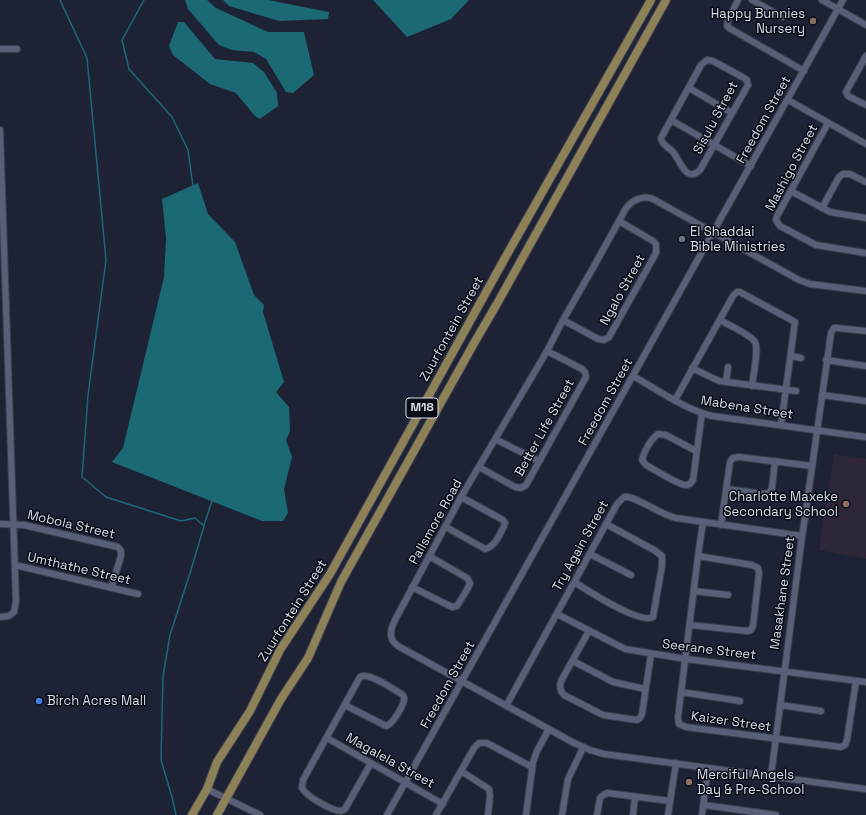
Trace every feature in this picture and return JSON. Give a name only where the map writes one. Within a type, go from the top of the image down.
[{"type":"main road","name":"Zuurfontein Street","points":[[192,815],[207,789],[218,762],[254,702],[280,650],[330,574],[505,258],[651,0]]},
{"type":"main road","name":"Zuurfontein Street","points":[[217,815],[281,699],[308,658],[341,582],[666,0]]},
{"type":"street","points":[[738,0],[728,20],[727,26],[804,71]]},
{"type":"street","points":[[752,0],[782,17]]},
{"type":"street","points":[[822,0],[866,25]]},
{"type":"street","name":"Freedom Street","points":[[388,815],[843,0]]},
{"type":"street","points":[[0,49],[17,49]]},
{"type":"street","points":[[866,56],[846,92],[848,96],[866,105]]},
{"type":"street","name":"Sisulu Street","points":[[707,60],[713,61],[744,78],[747,80],[748,86],[699,172],[694,174],[686,172],[681,167],[672,151],[662,143],[661,138],[689,88],[701,65],[707,60]]},
{"type":"street","points":[[689,88],[732,113]]},
{"type":"street","points":[[788,100],[866,144]]},
{"type":"street","points":[[671,120],[751,166]]},
{"type":"street","name":"Mashigo Street","points":[[828,123],[776,220],[780,226],[816,245],[866,253]]},
{"type":"street","points":[[0,130],[1,210],[15,565],[15,610],[9,616],[0,617]]},
{"type":"street","points":[[822,208],[839,177],[843,174],[850,174],[866,182]]},
{"type":"street","points":[[791,191],[833,213],[866,218]]},
{"type":"street","name":"Pallsmore Road","points":[[866,291],[810,284],[799,280],[653,199],[646,197],[628,205],[563,320],[547,352],[461,497],[392,626],[390,634],[392,640],[398,646],[583,748],[604,754],[866,789]]},
{"type":"street","name":"Ngalo Street","points":[[563,320],[598,339],[604,340],[609,337],[656,253],[657,248],[654,241],[619,221]]},
{"type":"street","points":[[674,400],[735,294],[737,292],[742,293],[795,322],[782,425]]},
{"type":"street","points":[[720,320],[751,338],[755,343],[756,351],[752,386]]},
{"type":"street","name":"Masakhane Street","points":[[771,776],[802,536],[831,333],[834,328],[866,331]]},
{"type":"street","name":"Better Life Street","points":[[479,467],[515,487],[521,488],[526,485],[586,375],[582,369],[547,352]]},
{"type":"street","points":[[791,356],[801,358]]},
{"type":"street","points":[[826,360],[866,366]]},
{"type":"street","points":[[726,382],[728,367]]},
{"type":"street","points":[[692,368],[713,379],[726,382],[796,391]]},
{"type":"street","points":[[0,371],[7,371]]},
{"type":"street","name":"Mabena Street","points":[[633,376],[674,400],[702,413],[866,437]]},
{"type":"street","points":[[822,395],[866,401]]},
{"type":"street","points":[[696,451],[666,435],[658,434],[653,439],[642,460],[646,465],[675,481],[681,484],[688,484],[693,480],[702,413]]},
{"type":"street","points":[[496,439],[539,461]]},
{"type":"street","points":[[722,525],[730,462],[733,458],[738,457],[812,466]]},
{"type":"street","points":[[726,489],[763,494],[768,493],[772,488],[776,461]]},
{"type":"street","points":[[446,527],[482,548],[487,549],[493,544],[504,526],[505,523],[503,520],[461,497]]},
{"type":"street","name":"Try Again Street","points":[[506,706],[606,524],[619,501],[624,497],[634,499],[668,517],[802,536]]},
{"type":"street","name":"Kaizer Street","points":[[703,522],[681,692],[678,720],[679,724],[683,726],[841,747],[845,745],[848,740],[856,681]]},
{"type":"street","name":"Mobola Street","points":[[0,524],[13,524],[44,529],[118,547],[121,551],[121,556],[111,588]]},
{"type":"street","points":[[574,582],[629,613],[647,619],[653,617],[662,566],[662,556],[654,550],[606,524]]},
{"type":"street","points":[[590,554],[631,575]]},
{"type":"street","points":[[412,588],[452,607],[457,606],[468,588],[470,583],[467,578],[429,556]]},
{"type":"street","points":[[690,625],[747,631],[752,630],[754,626],[759,573],[758,568],[752,565],[698,556]]},
{"type":"street","name":"Umthathe Street","points":[[15,565],[138,594]]},
{"type":"street","points":[[694,591],[728,595]]},
{"type":"street","name":"Seerane Street","points":[[557,614],[625,649],[686,659],[866,682]]},
{"type":"street","points":[[589,631],[561,681],[560,690],[564,695],[603,715],[639,719],[642,714],[651,654]]},
{"type":"street","points":[[573,661],[613,682],[645,688]]},
{"type":"street","points":[[345,705],[386,726],[392,723],[404,699],[403,695],[400,693],[370,677],[364,676],[359,679],[303,780],[302,788],[306,793],[339,812],[345,809],[371,763]]},
{"type":"street","points":[[681,692],[740,700]]},
{"type":"street","points":[[780,705],[821,711]]},
{"type":"street","points":[[526,815],[535,755],[549,729]]},
{"type":"street","name":"Magalela Street","points":[[327,738],[443,804]]},
{"type":"street","points":[[436,815],[474,748],[479,743],[487,743],[532,767]]},
{"type":"street","points":[[562,815],[568,779],[583,748]]},
{"type":"street","points":[[668,815],[676,763]]},
{"type":"street","points":[[702,815],[708,768]]},
{"type":"street","points":[[461,771],[489,789],[490,796],[488,815]]},
{"type":"street","points":[[207,789],[260,815]]},
{"type":"street","points":[[597,815],[600,798],[604,794],[611,793],[670,801]]},
{"type":"street","points":[[633,815],[636,797]]},
{"type":"street","points":[[704,805],[776,815]]},
{"type":"shaded area","points":[[185,0],[207,0],[216,8],[268,32],[304,32],[314,75],[293,93],[286,92],[266,59],[254,52],[232,50],[219,45],[188,9]]},
{"type":"shaded area","points":[[223,0],[268,0],[329,12],[328,19],[279,21],[229,6]]},
{"type":"shaded area","points":[[373,0],[469,0],[451,19],[407,37]]},
{"type":"shaded area","points":[[178,22],[184,22],[215,59],[253,63],[264,72],[277,93],[278,106],[260,119],[255,116],[236,93],[210,84],[173,55],[169,46]]},
{"type":"shaded area","points":[[198,183],[208,214],[235,242],[254,295],[264,305],[263,312],[284,382],[276,392],[289,407],[290,431],[286,440],[292,457],[284,489],[288,513],[283,521],[262,521],[112,462],[123,448],[164,277],[166,238],[162,199]]},
{"type":"shaded area","name":"Charlotte Maxeke Secondary School","points":[[834,454],[866,459],[866,559],[819,550]]},
{"type":"waterway","points":[[60,0],[87,58],[106,260],[88,395],[82,477],[106,497],[181,521],[195,518],[204,526],[170,635],[163,676],[161,760],[176,815]]},
{"type":"waterway","points":[[144,0],[122,40],[129,69],[172,117],[188,150],[193,186]]},
{"type":"waterway","points":[[204,525],[212,501]]},
{"type":"place","name":"Happy Bunnies Nursery","points":[[813,21]]},
{"type":"place","name":"El Shaddai Bible Ministries","points":[[682,239]]},
{"type":"place","name":"Charlotte Maxeke Secondary School","points":[[846,504]]},
{"type":"place","name":"Birch Acres Mall","points":[[39,701]]},
{"type":"place","name":"Merciful Angels Day & Pre-School","points":[[689,782]]}]
